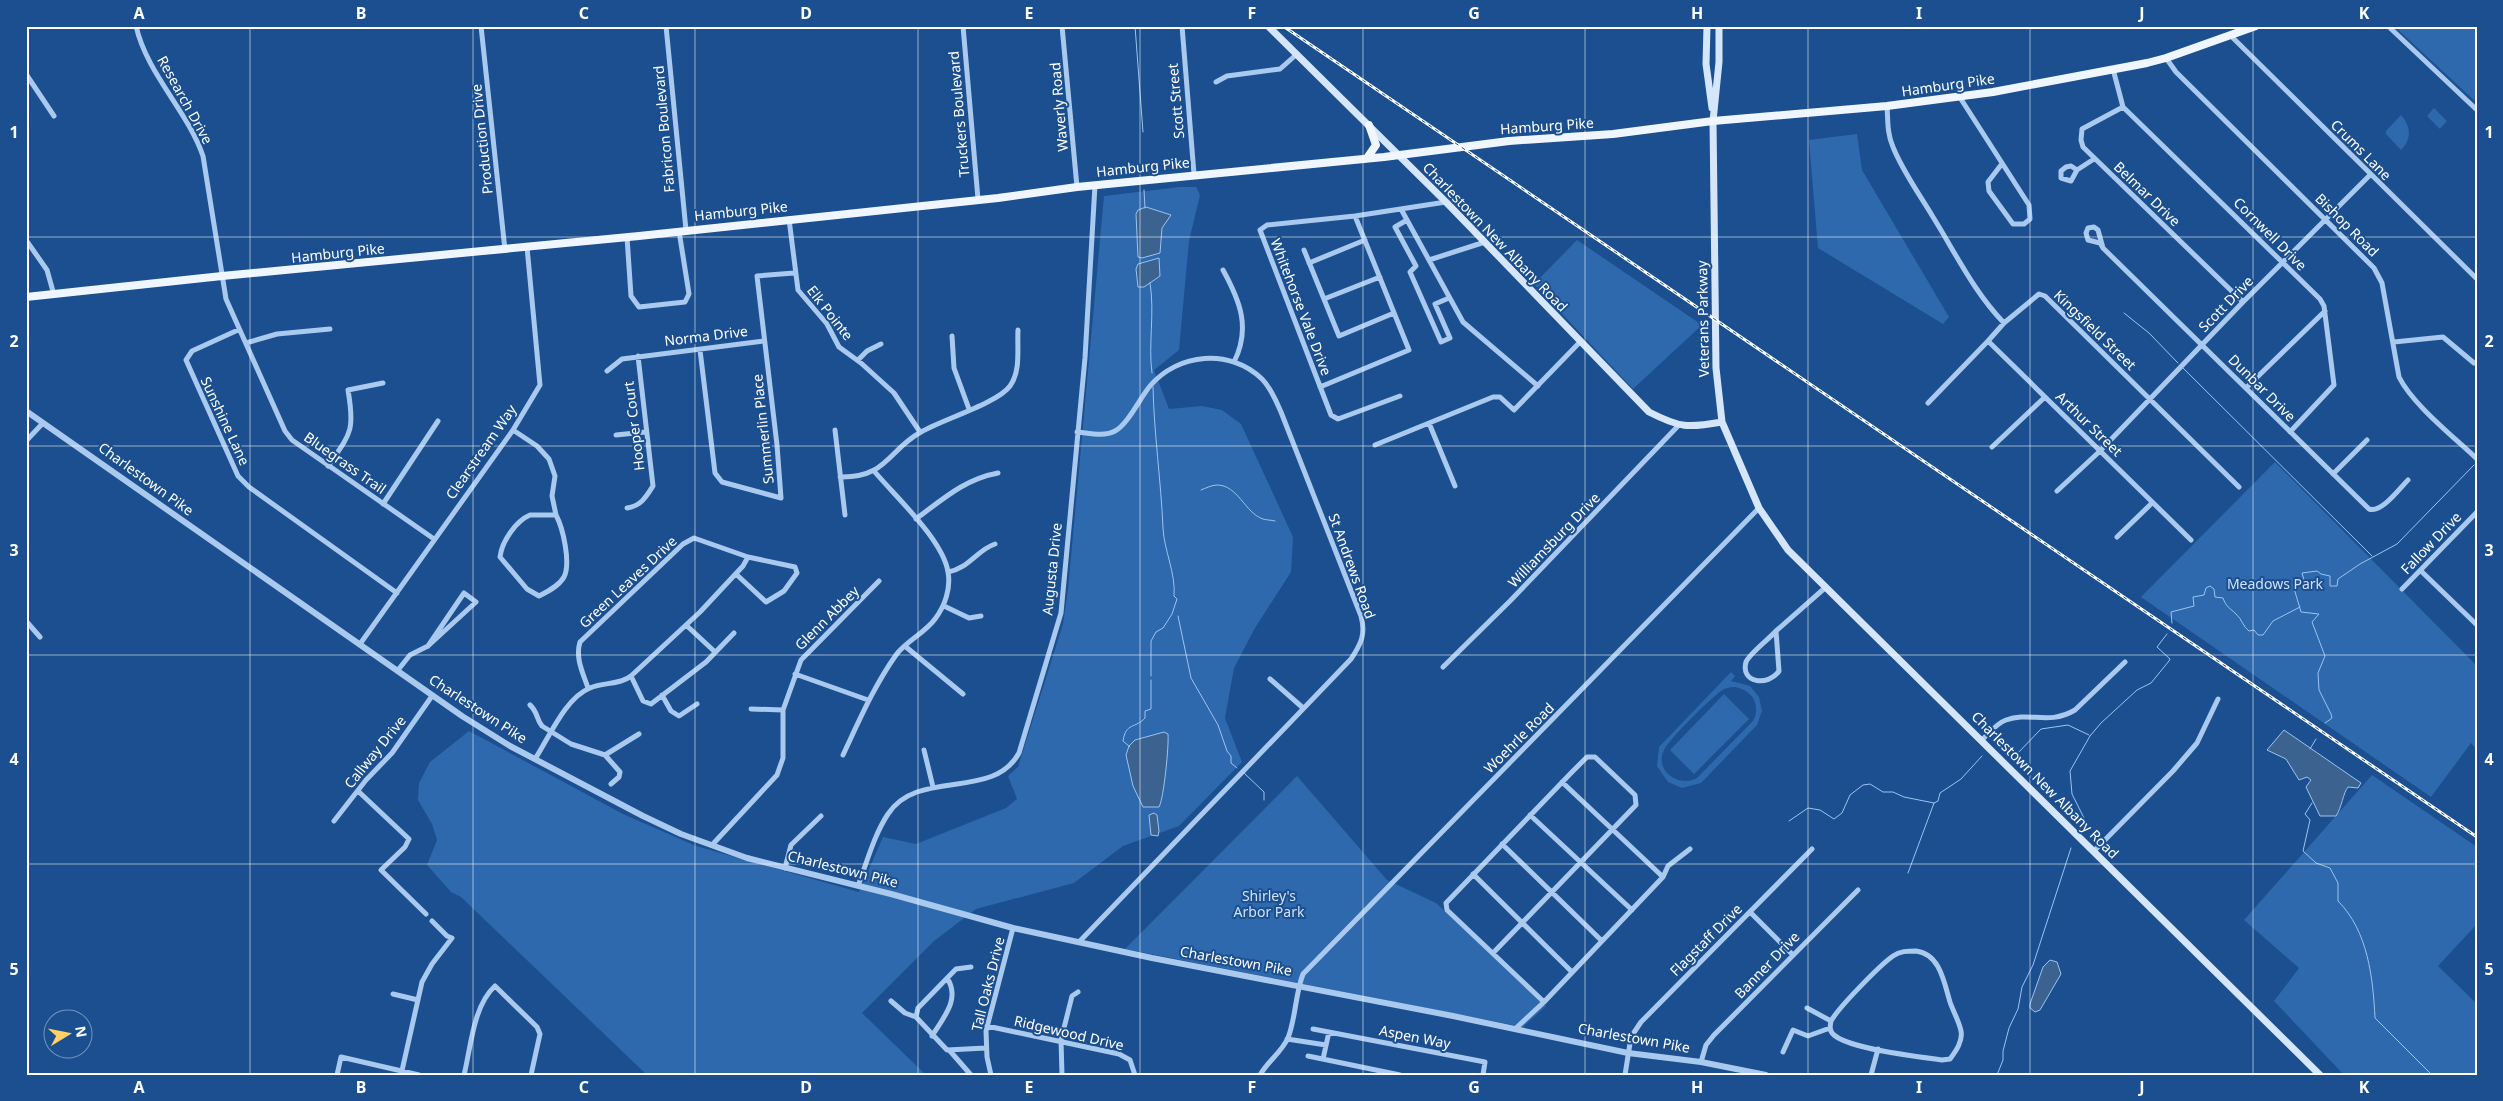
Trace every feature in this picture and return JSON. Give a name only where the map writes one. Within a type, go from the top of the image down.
[{"type":"main road","name":"Charlestown New Albany Road","points":[[1268,26],[1446,202],[1649,412],[1678,426],[1702,426],[1722,422]]},
{"type":"main road","name":"Veterans Parkway","points":[[1707,26],[1706,64],[1714,121]]},
{"type":"main road","name":"Veterans Parkway","points":[[1719,26],[1719,62],[1714,121],[1716,368],[1722,422],[1759,508]]},
{"type":"main road","name":"Hamburg Pike","points":[[26,297],[222,276],[505,250],[1510,141],[1613,134],[1714,121],[1887,106],[1993,92],[2166,58],[2256,26]]},
{"type":"main road","points":[[1367,158],[1374,152],[1376,145],[1369,125]]},
{"type":"main road","name":"Charlestown New Albany Road","points":[[1759,508],[1788,550],[2320,1075]]},
{"type":"street","name":"Research Drive","points":[[136,26],[158,76],[191,128],[203,156],[222,276]]},
{"type":"street","name":"Production Drive","points":[[481,26],[505,250]]},
{"type":"street","name":"Fabricon Boulevard","points":[[627,237],[631,296],[640,307],[685,302],[689,294],[666,26]]},
{"type":"street","name":"Truckers Boulevard","points":[[962,26],[978,199]]},
{"type":"street","name":"Waverly Road","points":[[1062,26],[1077,187]]},
{"type":"street","name":"Scott Street","points":[[1182,26],[1194,174]]},
{"type":"street","points":[[2388,26],[2477,110]]},
{"type":"street","name":"Crums Lane","points":[[2230,35],[2477,279]]},
{"type":"street","points":[[1216,82],[1227,76],[1280,69],[1297,54]]},
{"type":"street","name":"Bishop Road","points":[[2166,58],[2176,72],[2369,261],[2378,274],[2394,342],[2399,377],[2406,389],[2477,459]]},
{"type":"street","points":[[2113,69],[2123,107]]},
{"type":"street","points":[[26,74],[54,116]]},
{"type":"street","points":[[1959,96],[2001,165],[2029,206],[2030,219],[2024,224],[2012,224],[1989,191],[1988,182],[2001,165]]},
{"type":"street","points":[[1887,106],[1889,134],[1893,147],[1905,170],[1968,277],[1985,302],[2004,323],[1928,403]]},
{"type":"street","name":"Belmar Drive","points":[[2123,107],[2082,129],[2080,140],[2083,147],[2243,302]]},
{"type":"street","name":"Cornwell Drive","points":[[2123,107],[2320,299],[2325,311],[2334,386],[2290,432]]},
{"type":"street","points":[[2076,170],[2094,159]]},
{"type":"street","name":"Scott Drive","points":[[2057,491],[2100,451],[2243,302],[2370,175]]},
{"type":"street","name":"Augusta Drive","points":[[858,886],[888,814],[908,796],[933,787],[996,776],[1013,764],[1019,753],[1061,613],[1092,261],[1095,185]]},
{"type":"street","name":"Whitehorse Vale Drive","points":[[1400,396],[1338,419],[1331,415],[1260,230],[1267,225],[1355,216],[1446,202]]},
{"type":"street","points":[[1401,209],[1463,322],[1538,386]]},
{"type":"street","points":[[1320,387],[1409,350],[1355,216]]},
{"type":"street","name":"Elk Pointe","points":[[789,218],[794,273],[798,290],[827,324],[839,347],[858,360],[894,393],[920,432]]},
{"type":"street","points":[[1407,220],[1395,227],[1416,266],[1410,272],[1441,342],[1450,338],[1435,304],[1449,298]]},
{"type":"street","points":[[26,240],[47,270],[54,295]]},
{"type":"street","points":[[1309,264],[1365,240]]},
{"type":"street","points":[[1429,260],[1485,242]]},
{"type":"street","name":"Clearstream Way","points":[[360,644],[512,430],[540,386],[527,247]]},
{"type":"street","name":"Dunbar Drive","points":[[2103,248],[2333,474],[2373,510],[2382,506],[2408,480]]},
{"type":"street","points":[[1304,250],[1339,336],[1394,313]]},
{"type":"street","points":[[1223,270],[1240,306],[1242,342],[1234,362]]},
{"type":"street","name":"Norma Drive","points":[[607,371],[622,359],[764,341],[757,276],[794,273]]},
{"type":"street","name":"Bluegrass Trail","points":[[222,276],[226,299],[238,330],[246,343],[285,431],[292,440],[434,539]]},
{"type":"street","points":[[1324,299],[1380,277]]},
{"type":"street","name":"Kingsfield Street","points":[[2004,323],[2040,294],[2045,296],[2239,487]]},
{"type":"street","points":[[2246,388],[2325,311]]},
{"type":"street","points":[[246,343],[277,334],[330,329]]},
{"type":"street","name":"Sunshine Lane","points":[[238,330],[192,352],[186,360],[238,476],[249,487],[397,593]]},
{"type":"street","points":[[840,477],[855,477],[874,471],[920,432],[1006,391],[1011,385],[1017,370],[1018,330]]},
{"type":"street","points":[[952,336],[954,368],[969,409]]},
{"type":"street","points":[[2394,342],[2443,337],[2476,365]]},
{"type":"street","name":"Summerlin Place","points":[[700,350],[715,473],[722,482],[781,498],[764,341]]},
{"type":"street","name":"Arthur Street","points":[[1988,341],[2192,540]]},
{"type":"street","points":[[1374,445],[1496,396],[1514,410],[1580,342]]},
{"type":"street","points":[[858,360],[867,351],[881,344]]},
{"type":"street","name":"Hooper Court","points":[[627,508],[635,507],[642,502],[653,486],[645,432],[638,356]]},
{"type":"street","name":"St Andrews Road","points":[[1077,432],[1102,434],[1116,431],[1151,386],[1167,370],[1179,363],[1202,358],[1234,362],[1264,380],[1281,412],[1363,625],[1362,640],[1351,659],[1302,707],[1239,777],[1079,942]]},
{"type":"street","points":[[328,466],[351,429],[353,419],[348,390],[384,383]]},
{"type":"street","points":[[1992,447],[2045,397]]},
{"type":"street","name":"Charlestown Pike","points":[[26,412],[398,670],[432,696],[491,735],[643,816],[712,845],[747,858],[1013,928],[1204,969],[1298,986],[1628,1053],[1701,1062],[1766,1075]]},
{"type":"street","points":[[383,504],[438,421]]},
{"type":"street","points":[[26,441],[43,423]]},
{"type":"street","points":[[1429,423],[1455,486]]},
{"type":"street","name":"Williamsburg Drive","points":[[1443,667],[1510,601],[1678,426]]},
{"type":"street","points":[[512,430],[537,446],[549,459],[555,476],[552,496],[556,515],[563,532],[566,569],[560,582],[538,596],[531,593],[502,561],[501,550],[523,518],[530,515],[556,515]]},
{"type":"street","points":[[835,430],[845,515]]},
{"type":"street","points":[[616,435],[645,432]]},
{"type":"street","points":[[2333,474],[2367,440]]},
{"type":"street","points":[[843,755],[868,700],[897,654],[931,624],[944,606],[948,587],[948,572],[937,547],[916,519],[874,471]]},
{"type":"street","points":[[916,519],[959,487],[978,478],[998,473]]},
{"type":"street","points":[[2117,537],[2152,503]]},
{"type":"street","name":"Woehrle Road","points":[[1298,986],[1303,974],[1759,508]]},
{"type":"street","name":"Fallow Drive","points":[[2402,589],[2477,512]]},
{"type":"street","name":"Green Leaves Drive","points":[[588,688],[578,651],[580,642],[683,544],[694,538],[748,557],[795,567],[797,573],[784,591],[766,602],[736,574]]},
{"type":"street","points":[[948,572],[961,569],[986,547],[995,544]]},
{"type":"street","points":[[536,759],[556,722],[566,709],[588,688],[624,681],[631,676],[686,626],[736,574],[748,557]]},
{"type":"street","points":[[2421,571],[2477,625]]},
{"type":"street","name":"Glenn Abbey","points":[[712,845],[777,775],[783,758],[783,710],[794,674],[801,660],[879,581]]},
{"type":"street","points":[[1776,631],[1779,671],[1767,681],[1760,682],[1752,679],[1746,670],[1748,659],[1776,631],[1826,587]]},
{"type":"street","points":[[398,670],[410,655],[428,646],[476,602],[464,593],[428,646]]},
{"type":"street","points":[[944,606],[969,618],[980,616]]},
{"type":"street","points":[[26,621],[40,637]]},
{"type":"street","points":[[686,626],[714,652]]},
{"type":"street","points":[[631,676],[643,701],[650,704],[706,662],[734,633]]},
{"type":"street","points":[[906,647],[963,694]]},
{"type":"street","points":[[1982,740],[2004,720],[2012,718],[2053,719],[2076,710],[2125,662]]},
{"type":"street","points":[[794,674],[868,700]]},
{"type":"street","points":[[1270,679],[1302,707]]},
{"type":"street","points":[[662,695],[671,711],[679,716],[697,704]]},
{"type":"street","name":"Callway Drive","points":[[334,821],[392,753],[432,696]]},
{"type":"street","points":[[2094,851],[2173,771],[2197,743],[2218,699]]},
{"type":"street","points":[[530,705],[537,713],[539,723],[552,732],[571,744],[605,755],[620,772],[619,777],[611,784]]},
{"type":"street","points":[[751,709],[783,710]]},
{"type":"street","points":[[605,755],[639,734]]},
{"type":"street","points":[[924,750],[933,787]]},
{"type":"street","points":[[1493,953],[1636,805],[1636,798],[1596,757],[1587,757],[1473,874],[1448,901],[1446,906],[1493,953],[1544,1002]]},
{"type":"street","points":[[1562,782],[1663,877]]},
{"type":"street","points":[[358,791],[409,839],[405,847],[381,870],[426,914]]},
{"type":"street","points":[[1530,815],[1632,910]]},
{"type":"street","points":[[785,868],[791,845],[821,816]]},
{"type":"street","points":[[1502,844],[1602,941]]},
{"type":"street","points":[[1515,1029],[1544,1002],[1663,877],[1668,866],[1690,849]]},
{"type":"street","name":"Flagstaff Drive","points":[[1625,1075],[1631,1037],[1640,1022],[1812,849]]},
{"type":"street","points":[[1473,874],[1572,972]]},
{"type":"street","name":"Banner Drive","points":[[1701,1062],[1706,1045],[1714,1035],[1858,890]]},
{"type":"street","points":[[1750,912],[1793,955]]},
{"type":"street","points":[[402,1072],[426,972],[452,938],[446,936],[432,920]]},
{"type":"street","name":"Tall Oaks Drive","points":[[992,1075],[986,1048],[988,1026],[1013,928]]},
{"type":"street","points":[[1902,952],[1924,952],[1941,970],[1961,1032],[1960,1043],[1950,1059],[1942,1060],[1878,1049],[1847,1041],[1834,1034],[1830,1028],[1831,1021],[1862,985],[1892,956],[1902,952]]},
{"type":"street","points":[[916,1017],[918,1008],[956,969],[971,968]]},
{"type":"street","points":[[932,1036],[952,1002],[954,995],[947,978]]},
{"type":"street","points":[[464,1075],[480,1009],[486,994],[495,986],[537,1026],[540,1034],[531,1075]]},
{"type":"street","points":[[1260,1075],[1282,1050],[1288,1037],[1295,1014],[1298,986]]},
{"type":"street","points":[[1062,1075],[1061,1040],[1072,996],[1078,992]]},
{"type":"street","points":[[392,994],[418,1000]]},
{"type":"street","points":[[891,1001],[905,1013],[916,1017],[943,1048],[950,1051],[971,1075]]},
{"type":"street","points":[[1806,1008],[1831,1021]]},
{"type":"street","name":"Ridgewood Drive","points":[[988,1026],[1061,1040],[1125,1056],[1132,1064],[1135,1075]]},
{"type":"street","points":[[1783,1052],[1793,1030],[1808,1036],[1830,1028]]},
{"type":"street","name":"Aspen Way","points":[[1313,1029],[1485,1062],[1483,1075]]},
{"type":"street","points":[[1323,1059],[1329,1032]]},
{"type":"street","points":[[1288,1037],[1326,1044]]},
{"type":"street","points":[[950,1051],[986,1048]]},
{"type":"street","points":[[1871,1075],[1878,1049]]},
{"type":"street","points":[[1308,1056],[1400,1075]]},
{"type":"street","points":[[337,1075],[341,1057],[419,1075]]},
{"type":"green space","points":[[2394,26],[2477,26],[2477,103]]},
{"type":"green space","points":[[2434,108],[2447,121],[2440,129],[2427,116]]},
{"type":"green space","points":[[2401,115],[2407,124],[2409,132],[2405,146],[2401,150],[2386,134],[2386,131]]},
{"type":"green space","points":[[1857,134],[1862,170],[1949,317],[1943,324],[1818,248],[1809,140]]},
{"type":"green space","points":[[1180,187],[1196,187],[1200,195],[1189,241],[1179,350],[1154,370],[1169,409],[1202,406],[1222,410],[1241,424],[1293,537],[1291,572],[1255,628],[1234,668],[1225,718],[1242,762],[1179,826],[1123,846],[1074,883],[976,909],[934,941],[862,1013],[926,1075],[647,1075],[461,897],[451,892],[427,865],[437,840],[432,824],[418,800],[419,783],[430,762],[469,731],[623,814],[696,846],[859,892],[883,837],[916,844],[1006,808],[1017,799],[1008,776],[1018,767],[1063,624],[1068,590],[1104,196]]},
{"type":"green space","points":[[1577,240],[1702,325],[1633,389],[1534,284]]},
{"type":"green space","name":"Meadows Park","points":[[2275,462],[2477,666],[2477,750],[2471,743],[2431,797],[2141,597]]},
{"type":"green space","points":[[1731,672],[1735,676],[1731,681],[1750,686],[1759,697],[1762,711],[1757,725],[1701,783],[1682,788],[1668,782],[1657,766],[1659,747]],"holes":[[[1731,687],[1747,691],[1756,704],[1753,721],[1697,778],[1683,781],[1670,776],[1662,765],[1662,758],[1664,750],[1673,737],[1699,710],[1721,691]]]},
{"type":"green space","points":[[1724,694],[1749,719],[1694,774],[1670,750]]},
{"type":"green space","points":[[2372,775],[2477,847],[2477,924],[2438,966],[2477,1004],[2477,1075],[2344,1075],[2274,1001],[2299,968],[2244,920]]},
{"type":"green space","name":"Shirley's Arbor Park","points":[[1297,776],[1387,880],[1436,903],[1546,1006],[1523,1027],[1125,949]]},
{"type":"shaded area","points":[[1146,207],[1171,215],[1162,228],[1160,253],[1142,258],[1138,257],[1136,214],[1138,210]]},
{"type":"shaded area","points":[[1159,258],[1160,276],[1144,287],[1138,287],[1136,269],[1138,264]]},
{"type":"shaded area","points":[[2284,730],[2361,783],[2358,788],[2348,787],[2336,816],[2320,816],[2306,787],[2311,780],[2307,777],[2299,780],[2286,759],[2267,750]]},
{"type":"shaded area","points":[[1164,732],[1168,734],[1168,749],[1161,802],[1159,807],[1143,807],[1133,786],[1126,755],[1129,746],[1135,740]]},
{"type":"shaded area","points":[[1154,813],[1157,815],[1158,836],[1151,835],[1149,815]]},
{"type":"shaded area","points":[[2050,960],[2057,962],[2061,974],[2040,1010],[2035,1012],[2030,1008],[2030,1004],[2043,967]]},
{"type":"waterway","points":[[1135,26],[1143,132]]},
{"type":"waterway","points":[[1144,190],[1145,208]]},
{"type":"waterway","points":[[1150,283],[1152,373]]},
{"type":"waterway","points":[[2124,313],[2149,333],[2178,363]]},
{"type":"waterway","points":[[2183,368],[2372,556]]},
{"type":"waterway","points":[[1151,676],[1151,641],[1156,632],[1163,628],[1172,614],[1177,599],[1174,596],[1173,579],[1164,536],[1153,387]]},
{"type":"waterway","points":[[2325,723],[2332,718],[2319,690],[2318,673],[2325,656],[2312,622],[2319,614],[2301,612],[2293,585],[2304,580],[2302,573],[2317,571],[2330,576],[2330,586],[2337,586],[2338,579],[2360,564],[2397,544],[2474,465]]},
{"type":"waterway","points":[[1201,490],[1215,485],[1224,486],[1231,489],[1257,516],[1275,521]]},
{"type":"waterway","points":[[2172,623],[2171,612],[2194,606],[2193,597],[2204,595],[2206,588],[2210,586],[2214,589],[2215,597],[2223,598],[2247,629],[2249,631],[2254,630],[2258,635],[2263,635],[2273,621],[2300,607]]},
{"type":"waterway","points":[[1178,616],[1191,678],[1218,725],[1227,751],[1231,756],[1231,763],[1237,768]]},
{"type":"waterway","points":[[2084,824],[2084,818],[2072,794],[2070,771],[2090,736],[2101,723],[2137,690],[2151,683],[2169,661],[2170,659],[2157,647],[2167,634]]},
{"type":"waterway","points":[[1130,747],[1123,741],[1124,735],[1129,728],[1145,718],[1145,711],[1151,709],[1151,680]]},
{"type":"waterway","points":[[2016,755],[2041,729],[2068,725],[2089,735]]},
{"type":"waterway","points":[[2310,749],[2316,739]]},
{"type":"waterway","points":[[1908,873],[1934,803],[1938,801],[1940,793],[1961,779],[1982,756]]},
{"type":"waterway","points":[[1244,773],[1264,792],[1264,800]]},
{"type":"waterway","points":[[1789,821],[1808,808],[1820,810],[1834,819],[1842,813],[1850,795],[1863,785],[1870,784],[1883,792],[1893,792],[1904,797],[1934,803]]},
{"type":"waterway","points":[[2312,803],[2305,814],[2310,820],[2303,851],[2316,863],[2330,868],[2338,883],[2338,901],[2356,926],[2367,956],[2373,987],[2375,1018],[2432,1075]]},
{"type":"waterway","points":[[1997,1075],[2003,1060],[2003,1051],[2009,1028],[2018,1009],[2022,987],[2033,965],[2071,848]]},
{"type":"railway","points":[[1283,26],[2477,837]]}]
